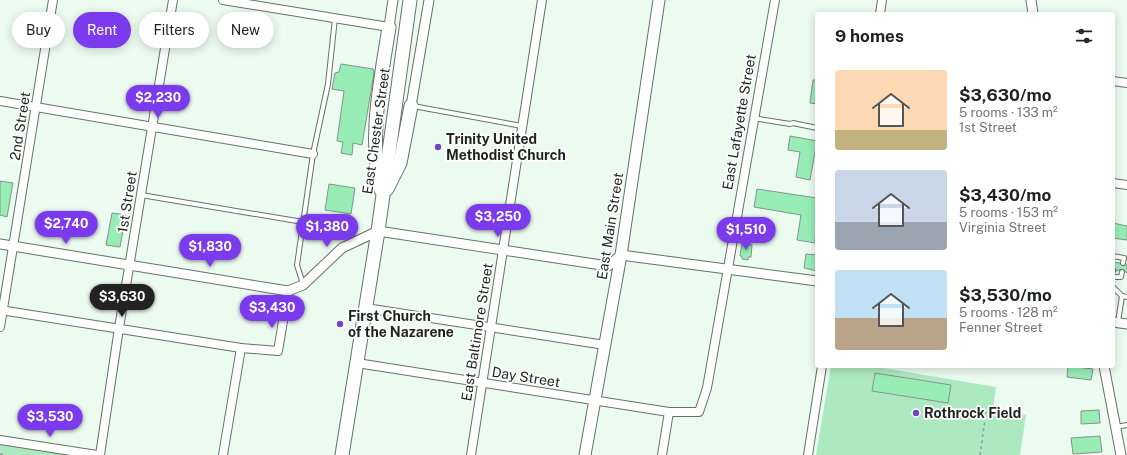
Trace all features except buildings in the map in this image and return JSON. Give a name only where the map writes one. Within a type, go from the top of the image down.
[{"type":"highway","name":"East Chester Street","points":[[342,455],[383,198],[410,0]]},
{"type":"highway","points":[[383,198],[376,167],[377,108],[389,27]]},
{"type":"highway","points":[[383,198],[400,163],[411,106]]},
{"type":"main road","name":"East Main Street","points":[[585,455],[621,255],[659,0]]},
{"type":"street","name":"2nd Street","points":[[0,327],[1,310],[13,246],[53,0]]},
{"type":"street","name":"1st Street","points":[[98,455],[173,0]]},
{"type":"street","points":[[223,0],[389,27],[393,0]]},
{"type":"street","points":[[411,106],[429,0]]},
{"type":"street","name":"East Baltimore Street","points":[[471,455],[542,0]]},
{"type":"street","name":"East Lafayette Street","points":[[669,412],[698,412],[707,388],[774,0]]},
{"type":"street","points":[[880,12],[882,0]]},
{"type":"street","points":[[1031,0],[1033,12]]},
{"type":"street","points":[[1115,81],[1127,83]]},
{"type":"street","points":[[0,101],[152,128],[313,154]]},
{"type":"street","points":[[1115,183],[1127,185]]},
{"type":"street","points":[[0,244],[288,291],[303,285],[342,248],[378,231],[608,266],[621,255],[815,281]]},
{"type":"street","points":[[1,310],[241,348],[278,351],[288,291]]},
{"type":"street","points":[[366,308],[605,345]]},
{"type":"street","points":[[223,455],[241,348]]},
{"type":"street","name":"Day Street","points":[[357,363],[669,412]]},
{"type":"street","points":[[808,455],[822,368]]},
{"type":"street","points":[[1104,368],[1121,455]]},
{"type":"street","points":[[662,455],[669,412]]},
{"type":"street","points":[[0,440],[98,455]]},
{"type":"lane","points":[[303,285],[298,265],[303,222],[313,154],[328,84],[335,18]]},
{"type":"lane","points":[[411,106],[522,126]]},
{"type":"lane","points":[[753,118],[815,128]]},
{"type":"lane","points":[[141,195],[303,222]]},
{"type":"lane","points":[[1115,258],[1124,258],[1123,263]]},
{"type":"lane","points":[[1115,277],[1121,277],[1122,272]]},
{"type":"lane","points":[[1115,289],[1122,296],[1127,297]]},
{"type":"lane","points":[[1119,323],[1122,296]]},
{"type":"lane","points":[[1116,428],[1127,425]]},
{"type":"path","points":[[980,455],[986,412]]},
{"type":"path","points":[[0,454],[6,455]]},
{"type":"green space","name":"Rothrock Field","points":[[831,368],[883,368],[996,387],[993,410],[1026,415],[1020,455],[816,455]]},
{"type":"green space","points":[[0,443],[77,455],[0,455]]},
{"type":"place","name":"Trinity United Methodist Church","points":[[438,147]]},
{"type":"place","name":"First Church of the Nazarene","points":[[340,324]]},
{"type":"place","name":"Rothrock Field","points":[[916,413]]}]
